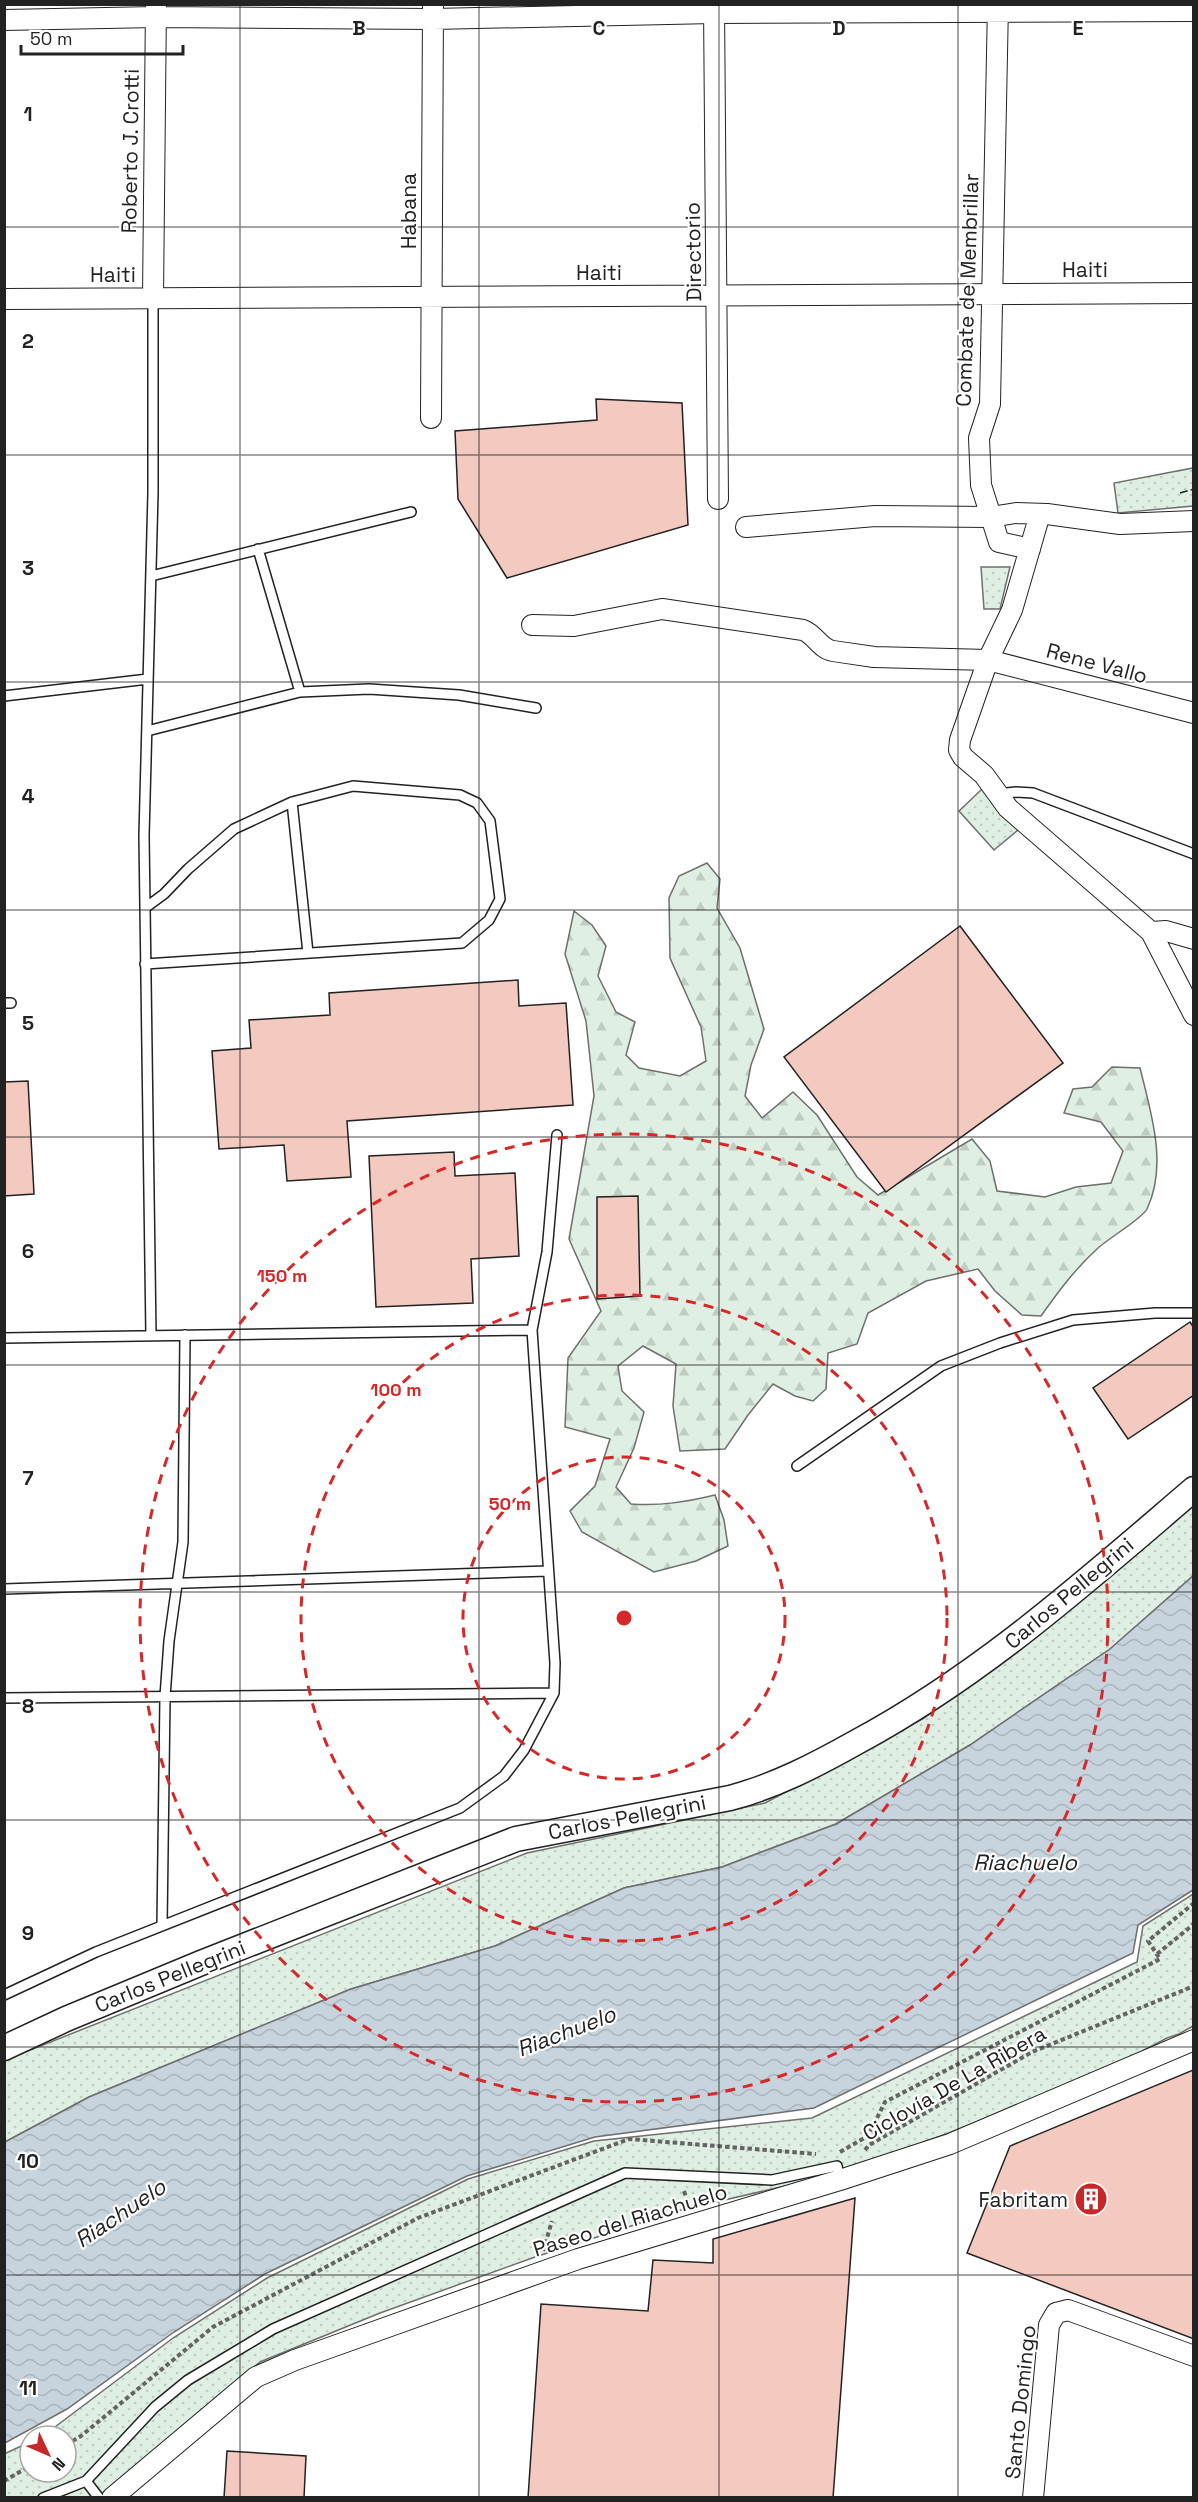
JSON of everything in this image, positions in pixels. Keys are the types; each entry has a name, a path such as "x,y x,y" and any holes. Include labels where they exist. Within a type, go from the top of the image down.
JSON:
{"street":[{"path":"4,20 156,11 433,12 997,8 1194,10"},
{"name":"Combate de Membrillar","path":"997,8 990,404 979,438 981,485 999,542 1030,549"},
{"name":"Directorio","path":"714,9 718,499"},
{"name":"Roberto J. Crotti","path":"153,298 156,11"},
{"name":"Habana","path":"431,418 433,12"},
{"name":"Haiti","path":"4,299 1194,293"},
{"path":"746,526 875,516 991,517 1016,513 1120,524 1194,521"},
{"path":"1040,514 1007,623 988,660 960,740 959,750 963,757 984,775 1008,808 1151,932 1194,1015"},
{"name":"Rene Vallo","path":"532,625 574,626 663,609 803,630 811,633 826,650 843,653 874,657 988,660 1194,713"},
{"path":"1151,932 1166,931 1194,939"},
{"name":"Carlos Pellegrini","path":"4,2048 66,2019 201,1963 516,1839 730,1798 761,1790 793,1777 884,1728 972,1672 1024,1632 1194,1489"},
{"name":"Paseo del Riachuelo","path":"112,2498 256,2377 295,2360 535,2274 950,2144 1193,2041"},
{"name":"Santo Domingo","path":"1033,2498 1049,2325 1056,2313 1068,2310 1194,2355"}],"lane":[{"path":"151,1336 144,836 151,576 153,298"},
{"path":"151,576 411,512"},
{"path":"258,549 300,692"},
{"path":"4,696 148,679"},
{"path":"147,731 300,692 369,689 436,693 536,708"},
{"path":"145,908 164,894 188,868 234,829 292,802 353,786 460,795 477,803 490,821 500,899 489,920 462,943 145,964"},
{"path":"997,794 1016,792 1033,794 1194,854"},
{"path":"292,802 308,953"},
{"path":"4,1995 96,1952 460,1808 504,1776 524,1750 554,1693 555,1664 532,1330 547,1252 557,1135"},
{"path":"797,1466 941,1366 970,1354 1073,1320 1155,1313 1194,1313"},
{"path":"4,1338 532,1330"},
{"path":"162,1926 165,1697 169,1641 183,1542 185,1335"},
{"path":"4,1589 548,1571"},
{"path":"4,1698 554,1693"},
{"path":"43,2498 86,2481 154,2408 180,2386 280,2325 625,2173 772,2180 837,2166 840,2180"},
{"path":"86,2481 99,2498"}],"path":[{"path":"1156,1954 1194,1924"},
{"name":"Ciclovía De La Ribera","path":"840,2180 869,2145 1032,2052 1194,1986"},
{"path":"678,2175 696,2224"},
{"path":"535,2274 558,2202"},
{"path":"4,2481 18,2473"}],"green space":[{"path":"1193,468 1193,506 1118,513 1114,483"},
{"path":"981,567 1010,567 1000,609 984,609"},
{"path":"982,789 1018,830 994,850 959,811"},
{"path":"707,863 720,879 717,908 740,948 764,1029 751,1065 745,1096 762,1118 793,1092 817,1115 857,1177 878,1195 972,1139 990,1161 997,1191 1045,1197 1076,1187 1111,1183 1123,1151 1101,1122 1064,1113 1073,1089 1092,1087 1112,1067 1140,1068 1156,1139 1156,1175 1153,1192 1144,1213 1089,1257 1067,1281 1041,1316 1022,1315 995,1291 978,1269 926,1281 868,1313 857,1344 828,1353 826,1389 813,1401 795,1396 773,1384 725,1449 680,1451 673,1406 676,1364 643,1346 618,1366 622,1391 644,1412 634,1448 616,1487 631,1504 673,1503 715,1495 724,1520 728,1546 696,1561 654,1572 582,1532 570,1511 595,1486 610,1439 565,1427 568,1358 601,1311 569,1239 594,1096 586,1021 565,954 574,911 592,925 606,946 598,976 616,1012 635,1022 626,1055 639,1068 680,1076 706,1061 701,1027 670,958 669,898 679,876"},
{"path":"1193,1501 1193,1576 1110,1649 970,1745 836,1824 722,1867 624,1888 495,1946 351,1989 89,2097 5,2142 5,2060 527,1853 765,1803 924,1718 1096,1588"},
{"path":"1193,1894 1193,2026 1179,2034 1112,2067 946,2134 833,2175 681,2210 535,2257 380,2313 260,2362 98,2497 5,2497 4,2454 18,2448 18,2484 78,2484 78,2424 59,2424 173,2338 267,2278 468,2179 594,2141 812,2118 1137,1962 1143,1926"}],"water":[{"name":"Riachuelo","path":"1193,1576 1193,1890 1138,1925 1133,1953 814,2108 595,2137 467,2176 265,2274 174,2332 67,2409 40,2424 18,2424 18,2436 5,2443 5,2142 89,2097 351,1989 495,1946 624,1888 722,1867 836,1824 970,1745 1110,1649"}],"building":[{"path":"596,399 682,403 688,525 507,578 458,499 455,431 597,420"},
{"path":"960,926 1063,1063 886,1192 784,1057"},
{"path":"518,980 519,1006 566,1003 573,1105 347,1121 351,1177 287,1181 284,1145 219,1149 212,1051 251,1048 249,1020 330,1015 329,993"},
{"path":"28,1081 34,1194 4,1196 4,1082"},
{"path":"454,1152 455,1176 515,1173 519,1256 471,1259 473,1303 376,1307 369,1156"},
{"path":"638,1196 640,1296 597,1299 597,1197"},
{"path":"1190,1322 1194,1328 1194,1395 1128,1439 1093,1388"},
{"name":"Fabritam","path":"1193,2070 1194,2339 967,2253 1010,2146"},
{"path":"855,2198 833,2498 528,2498 541,2304 648,2311 653,2260 713,2263 713,2239"},
{"path":"227,2451 306,2456 304,2498 224,2498"}],"fence":[{"path":"1180,493 1194,489"}],"place":[{"name":"Fabritam","path":"1091,2199"}]}
